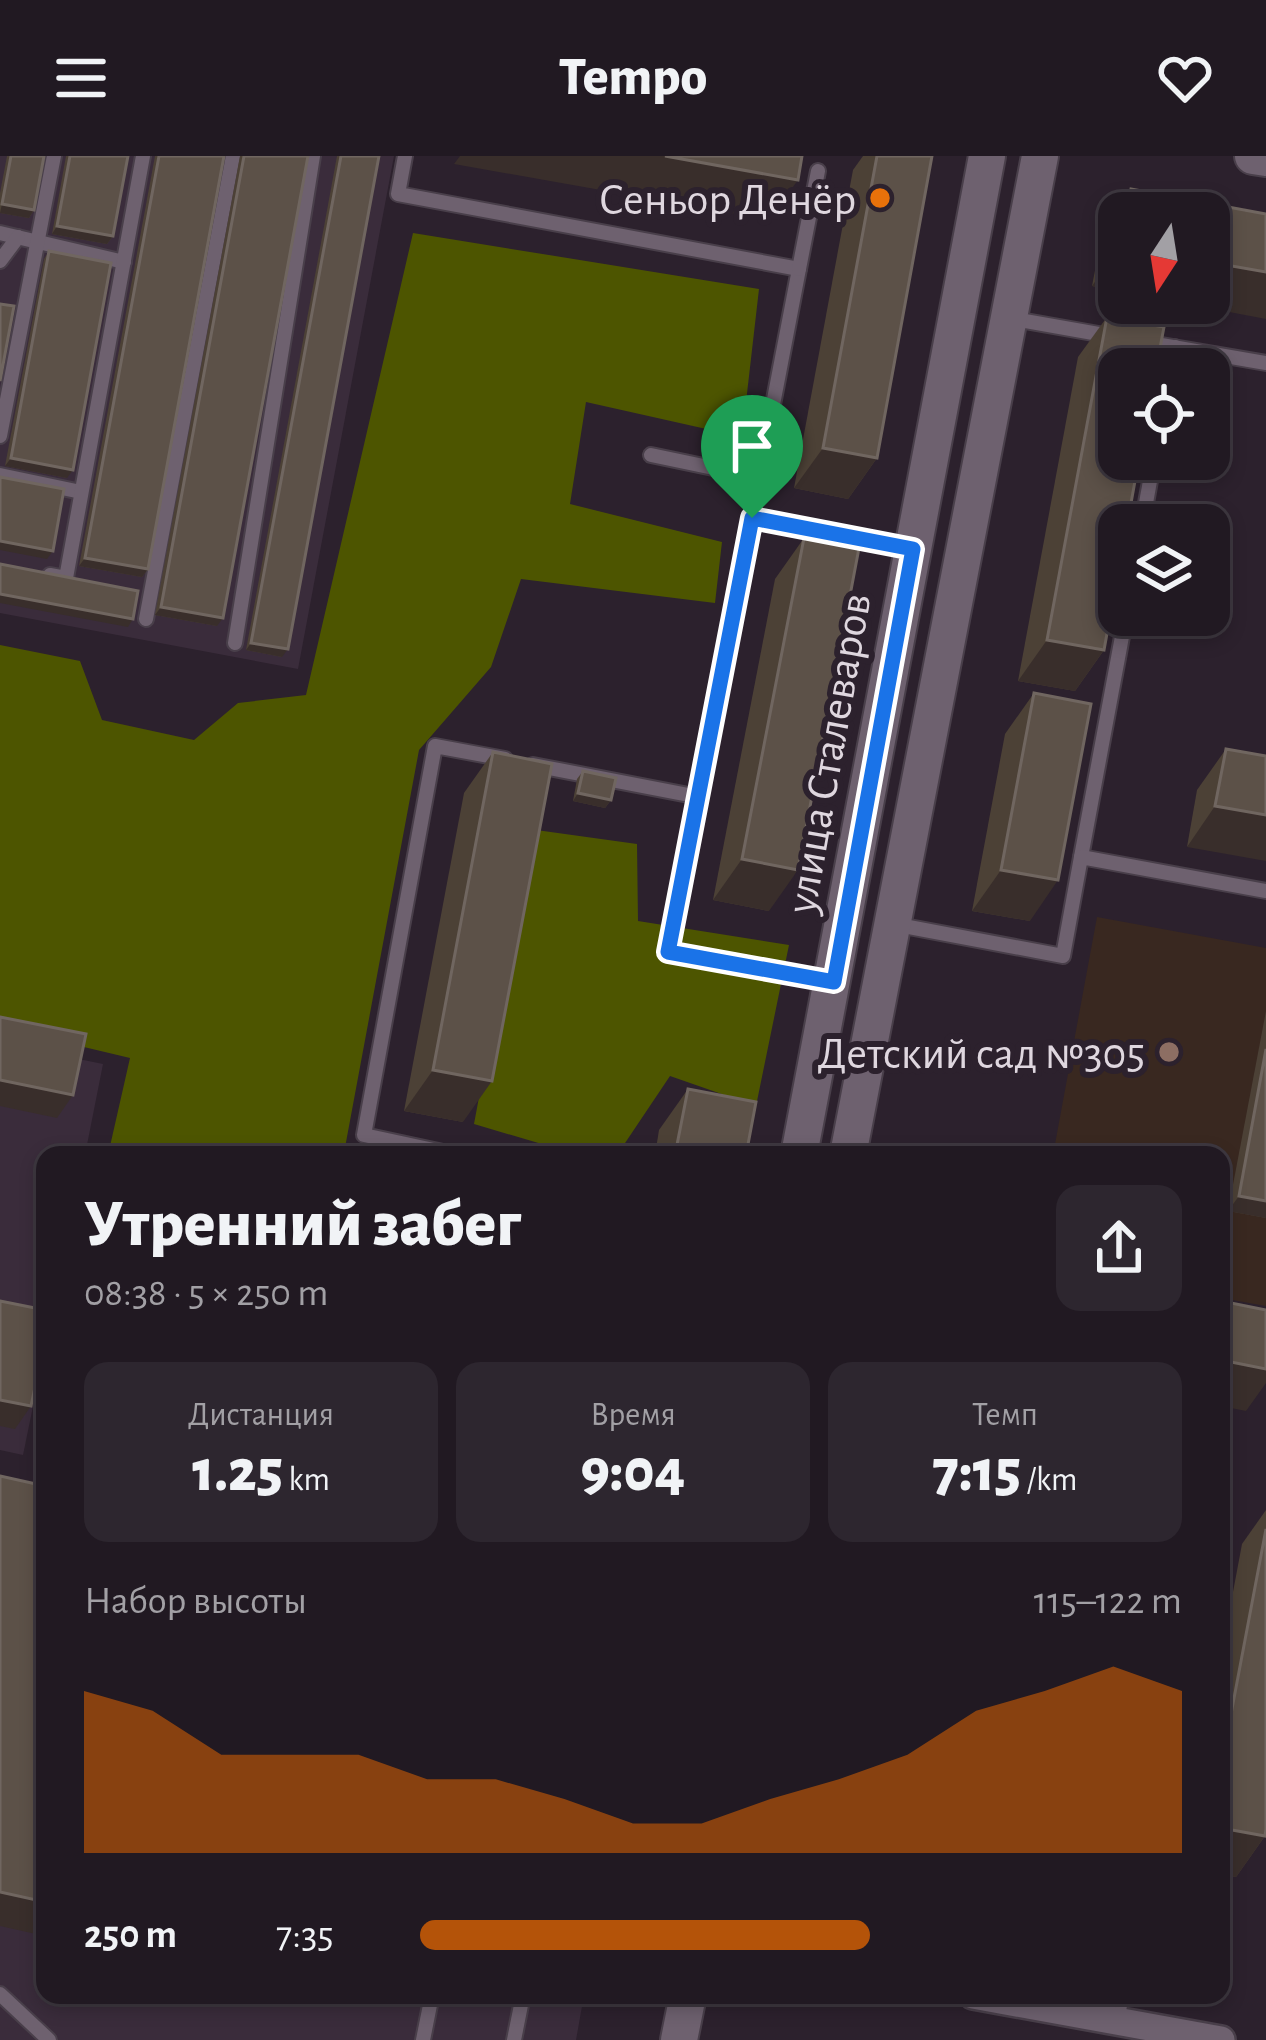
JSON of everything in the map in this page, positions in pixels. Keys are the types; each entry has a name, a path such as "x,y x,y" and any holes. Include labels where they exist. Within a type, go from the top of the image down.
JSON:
{"street":[{"name":"улица Сталеваров","path":"801,1146 987,156"},
{"name":"улица Сталеваров","path":"850,1146 1040,156"},
{"path":"1253,156 1266,158"},
{"path":"679,2040 686,2004"},
{"path":"1075,2004 1120,2008 1221,2040"}],"lane":[{"path":"0,436 53,156"},
{"path":"22,569 66,578 143,156"},
{"path":"146,620 233,156"},
{"path":"235,643 313,156"},
{"path":"405,156 398,194 800,268"},
{"path":"818,171 668,952 834,982"},
{"path":"0,232 124,262"},
{"path":"0,261 18,237"},
{"path":"1009,319 1266,363"},
{"path":"651,455 761,478"},
{"path":"0,475 81,492"},
{"path":"752,518 913,549"},
{"path":"892,924 1063,956 1122,636"},
{"path":"396,1146 364,1135 435,746 698,796"},
{"path":"1081,857 1266,891"},
{"path":"0,1994 50,2040"},
{"path":"423,2040 430,2004"},
{"path":"514,2040 521,2004"}],"shaded area":[{"path":"0,156 394,156 298,669 0,613"},
{"name":"Детский сад №305","path":"1097,917 1266,948 1266,1306 1230,1300 1230,1146 1055,1146"},
{"path":"0,1043 103,1064 87,1146 36,1146 36,1392 23,1455 0,1450"},
{"path":"0,1497 36,1504 36,2004 582,2004 576,2040 0,2040"}],"green space":[{"path":"413,233 759,289 742,437 586,402 570,504 722,542 715,603 521,579 491,667 419,750 345,1146 110,1146 130,1058 0,1027 0,645 80,661 102,720 194,740 238,703 306,695"},
{"path":"529,829 637,844 638,921 789,945 756,1106 670,1076 623,1146 549,1146 474,1124"}],"building":[{"path":"11,156 44,156 34,210 2,204"},
{"path":"70,156 128,156 113,236 57,226"},
{"path":"159,156 224,156 148,569 85,558"},
{"path":"244,156 308,156 223,618 161,607"},
{"path":"341,156 379,156 288,649 251,643"},
{"path":"665,156 802,156 798,180"},
{"path":"877,156 932,156 877,458 823,448"},
{"path":"1230,207 1266,214 1266,272 1230,266"},
{"path":"49,251 111,263 73,470 11,458"},
{"path":"0,304 14,306 0,381"},
{"path":"1106,324 1164,327 1160,348 1101,348"},
{"path":"1098,365 1098,480 1135,480 1131,504 1098,504 1098,636 1107,636 1104,650 1047,640"},
{"path":"0,477 64,489 53,551 0,541"},
{"path":"804,538 859,548 798,870 742,859"},
{"path":"0,564 138,591 133,619 0,594"},
{"path":"1034,693 1091,704 1058,880 1001,870"},
{"path":"1226,749 1266,756 1266,815 1215,806"},
{"path":"493,752 552,764 492,1081 433,1070"},
{"path":"583,771 616,778 611,800 578,793"},
{"path":"0,1017 86,1034 73,1095 0,1080"},
{"path":"1266,1049 1266,1201 1239,1196"},
{"path":"688,1089 756,1102 748,1146 677,1146"},
{"path":"0,1301 36,1308 36,1382 31,1406 0,1400"},
{"path":"1230,1303 1266,1310 1266,1369 1230,1362"},
{"path":"0,1476 36,1484 36,1900 0,1892"},
{"path":"1266,1529 1265,1836 1230,1830 1230,1719"}],"place":[{"name":"Сеньор Денёр","path":"880,198"},
{"name":"Детский сад №305","path":"1169,1052"}],"route":[{"path":"752,518 913,549 834,982 668,952 752,518"}]}
